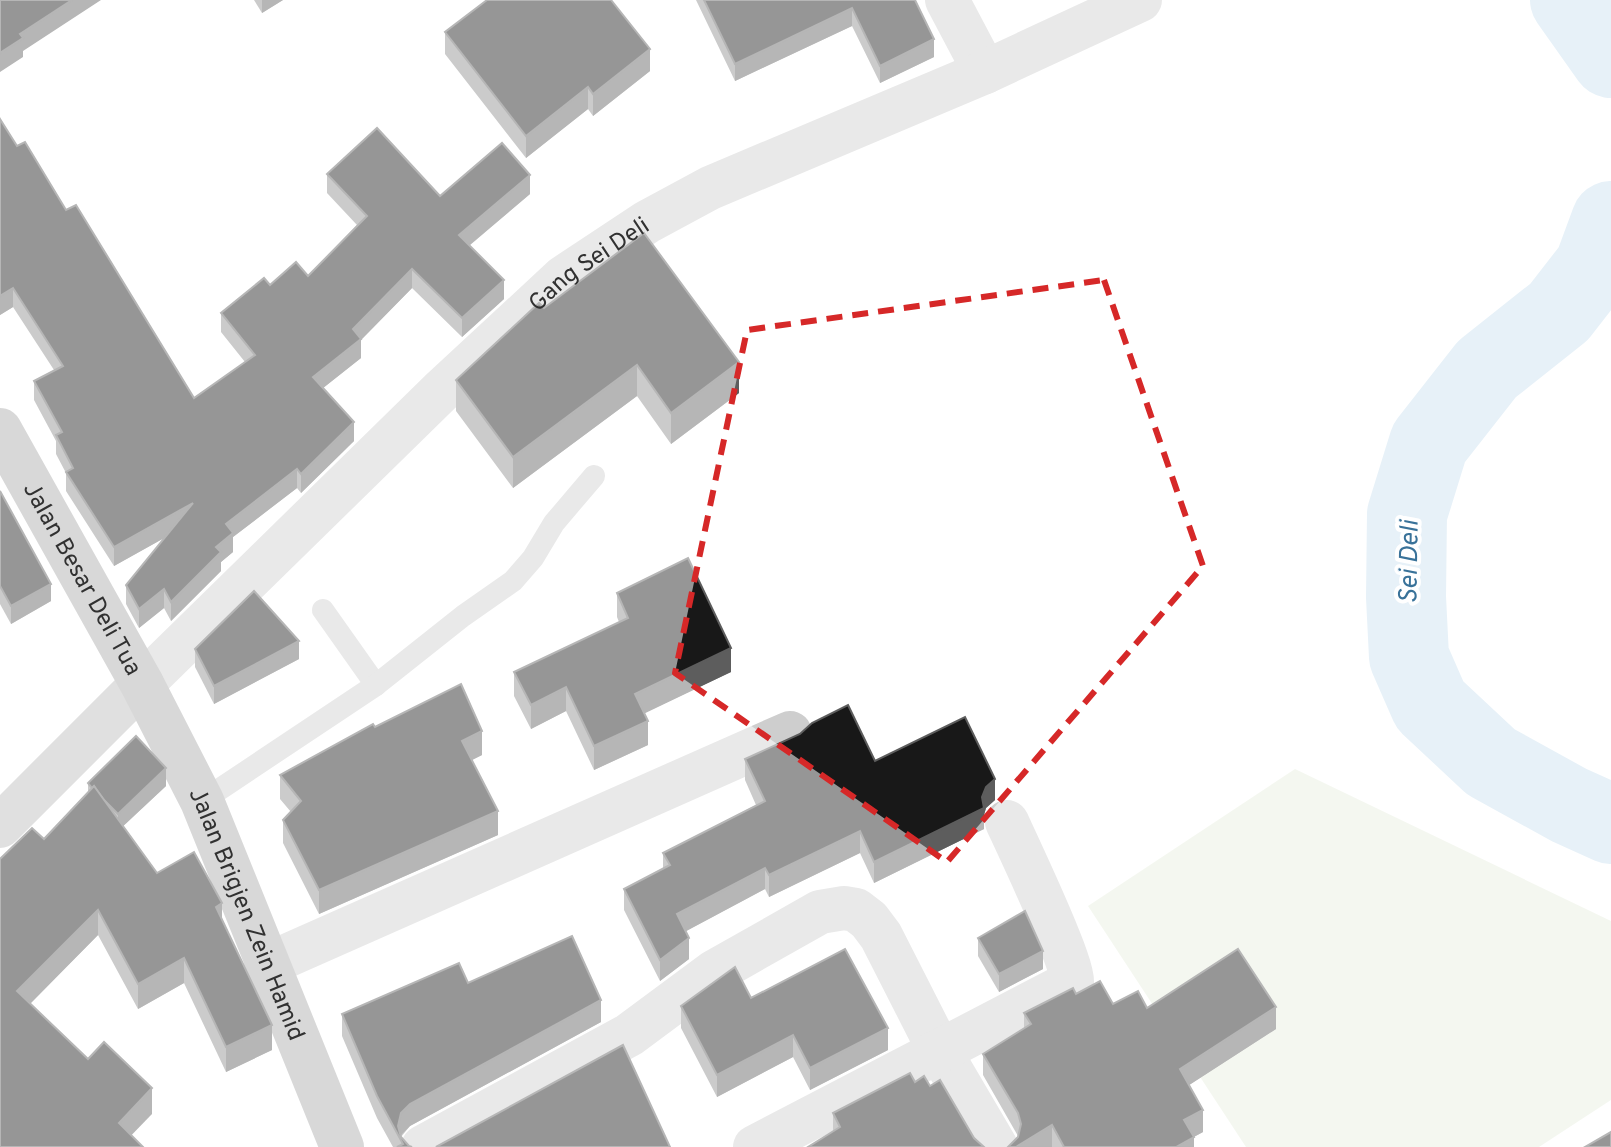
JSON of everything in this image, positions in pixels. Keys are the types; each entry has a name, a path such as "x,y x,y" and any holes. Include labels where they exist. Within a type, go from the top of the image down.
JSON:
{"main road":[{"name":"Jalan Besar Deli Tua","path":"0,430 142,684"},
{"name":"Jalan Brigjen Zein Hamid","path":"142,684 202,801 342,1147"}],"street":[{"path":"947,0 985,72"},
{"name":"Gang Sei Deli","path":"142,684 440,392 564,277 647,222 710,188 985,72 1140,0"},
{"path":"0,826 142,684"},
{"path":"266,965 790,733"},
{"path":"755,1147 1073,980 1064,950 1007,822"},
{"path":"423,1147 629,1035 714,972 820,912 834,909 856,910 875,928 939,1050 996,1147"}],"lane":[{"path":"202,801 376,685 524,572 554,523 594,476"},
{"path":"323,610 376,685"}],"highlighted area":[{"path":"1104,280 1203,566 947,862 675,673 747,330"}],"green space":[{"path":"1295,769 1611,921 1611,1100 1539,1147 1246,1147 1088,906"}],"building":[{"path":"0,0 72,0 20,34 23,38 0,53"},
{"path":"487,0 611,0 650,49 593,94 588,87 526,136 445,32"},
{"path":"704,0 915,0 934,39 880,66 852,8 735,64"},
{"path":"0,119 17,146 25,142 66,210 76,205 194,398 255,355 221,313 264,278 270,285 296,262 308,276 367,216 327,174 377,128 440,196 502,143 530,175 459,235 504,280 462,318 412,269 353,329 361,339 313,377 354,422 301,474 297,469 226,524 233,533 216,547 221,552 171,602 164,589 139,609 126,585 193,503 114,547 66,472 73,468 56,435 62,432 34,381 63,366 13,288 0,296"},
{"path":"644,233 739,362 671,413 637,365 513,457 456,380 539,303 544,308"},
{"path":"0,491 51,584 11,606 0,586"},
{"path":"688,558 731,648 635,694 648,721 594,746 566,687 531,705 514,672 628,618 617,593"},
{"path":"254,591 299,641 214,686 195,649"},
{"path":"461,684 482,731 462,741 498,811 319,890 283,820 301,801 280,775 373,724 375,727"},
{"path":"848,705 875,761 965,717 995,779 986,787 982,797 984,808 874,862 860,831 769,875 765,868 677,914 689,938 660,960 624,889 670,865 663,853 765,801 745,759 800,734 812,723"},
{"path":"136,736 166,768 118,814 88,783"},
{"path":"94,786 157,873 194,852 222,903 216,907 272,1025 226,1047 184,958 138,984 98,910 17,991 88,1059 104,1042 152,1088 119,1123 143,1147 0,1147 0,859 32,828 44,839"},
{"path":"1025,911 1043,951 999,974 978,938"},
{"path":"572,936 601,1000 410,1104 401,1113 398,1126 401,1137 412,1147 397,1147 403,1144 377,1096 342,1014 459,963 468,983"},
{"path":"845,949 888,1028 810,1068 793,1035 717,1075 681,1006 735,967 751,998"},
{"path":"1238,949 1276,1007 1180,1069 1203,1110 1184,1120 1194,1137 1176,1147 1064,1147 1052,1125 1016,1147 1008,1147 1018,1137 1021,1124 1018,1113 983,1054 1031,1024 1024,1013 1073,988 1076,994 1100,981 1113,1004 1138,991 1147,1008"},
{"path":"623,1045 670,1147 436,1147"},
{"path":"910,1073 915,1082 924,1076 930,1086 940,1080 974,1138 984,1147 808,1147 840,1127 833,1113"},
{"path":"1611,1132 1611,1147 1585,1147"}],"waterway":[{"name":"Sei Deli","path":"1570,0 1611,58"},
{"name":"Sei Deli","path":"1611,221 1594,267 1559,312 1487,369 1429,443 1407,514 1406,597 1409,657 1430,705 1491,762 1611,824"}]}
